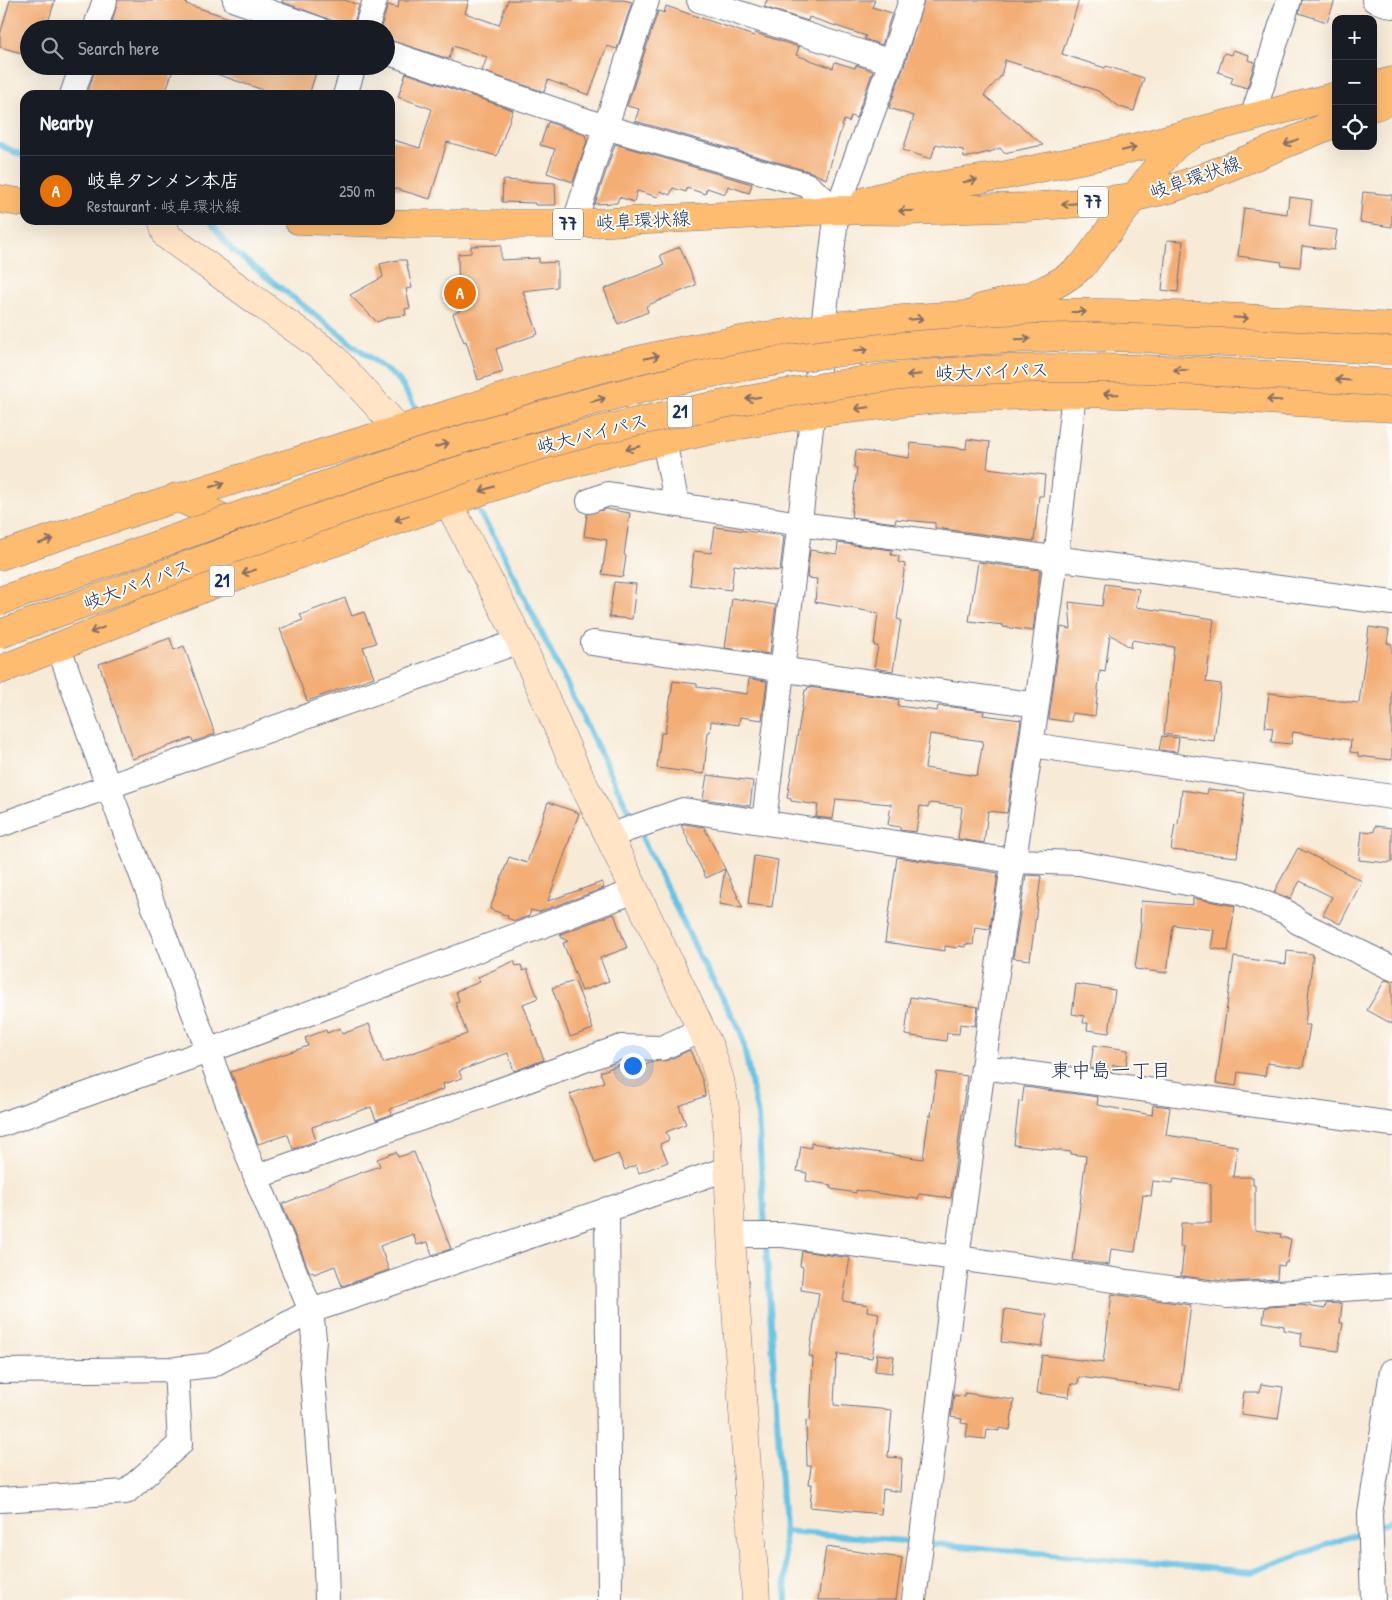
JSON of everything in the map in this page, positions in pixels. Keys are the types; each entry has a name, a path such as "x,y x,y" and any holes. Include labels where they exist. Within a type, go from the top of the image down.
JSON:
{"main road":[{"name":"岐阜環状線","path":"837,210 879,197 1006,175 1109,154 1332,97"},
{"name":"岐阜環状線","path":"395,223 574,224 837,210 906,211 1028,208 1135,197 1170,189 1202,178 1332,125"},
{"path":"943,316 1028,297 1052,288 1066,280 1083,265 1167,154 1177,144 1207,129"},
{"path":"0,199 20,202"},
{"path":"1,555 176,497 399,430 503,396 610,366 718,343 824,327 943,316 1080,312 1392,327"},
{"name":"岐大バイパス","path":"0,601 217,522 497,428 630,392 733,369 823,354 925,344 1071,337 1215,341 1392,351"},
{"name":"岐大バイパス","path":"0,634 228,550 510,454 632,421 746,400 910,375 1077,368 1255,373 1392,383"},
{"name":"21","path":"0,670 58,645 214,584 448,502 526,476 664,440 717,429 812,413 947,398 1074,394 1218,397 1392,408"},
{"path":"176,497 237,524 423,465 671,404 717,429"},
{"name":"21","path":"0,588 217,522"},
{"name":"21","path":"0,639 63,612"}],"street":[{"path":"98,20 104,0"},
{"path":"235,0 293,20"},
{"path":"369,20 375,0"},
{"path":"574,224 647,0"},
{"path":"699,0 891,62"},
{"path":"764,822 837,210 891,62 911,0"},
{"path":"1252,118 1288,0"},
{"path":"1374,0 1392,6"},
{"path":"395,55 605,127 807,185 837,210"},
{"path":"74,90 79,75"},
{"path":"347,90 351,75"},
{"path":"164,225 167,236 330,354 399,430 448,502 520,641 576,769 616,834 635,891 710,1048 720,1080 726,1114 728,1168 741,1236 756,1600"},
{"path":"914,1600 983,1067 1037,704 1056,559 1074,394"},
{"path":"664,440 677,505"},
{"path":"589,501 608,494 800,524 1392,603"},
{"path":"0,825 520,641"},
{"path":"593,643 1037,704"},
{"path":"58,645 108,786 256,1177 311,1311 314,1339 312,1367 325,1536 326,1600"},
{"path":"1030,745 1392,797"},
{"path":"616,834 683,810 1013,861 1079,864 1241,893 1288,913 1298,922 1392,968"},
{"path":"0,1125 208,1050 635,891"},
{"path":"256,1177 622,1047 662,1048 701,1030"},
{"path":"983,1067 1392,1124"},
{"path":"0,1371 176,1369 212,1365 311,1311 728,1168"},
{"path":"607,1210 610,1600"},
{"path":"741,1236 780,1236 957,1258 1227,1296 1392,1286"},
{"path":"0,1500 126,1492 180,1444 176,1369"},
{"path":"1374,1600 1370,1514 1392,1371"}],"building":[{"path":"10,0 55,0 49,20 20,20 20,53 0,47 0,35"},
{"path":"118,0 187,0 186,4 236,20 112,20"},
{"path":"282,0 344,0 359,5 355,20 331,20 282,2"},
{"path":"399,0 469,0 465,13 499,25 508,0 624,0 632,2 617,49 607,46 589,95 548,80 544,92 482,71 487,57 453,46 449,59 395,42 395,20 383,20 388,5 398,8"},
{"path":"767,0 875,0 872,7 892,13 882,45 864,39 866,36 809,17 808,21 764,7"},
{"path":"924,0 1079,0 1062,54 1144,78 1134,111 1120,107 1098,91 1005,60 1001,76 984,95 1043,145 1004,153 1000,148 964,158 963,150 936,144 931,159 903,150 914,116 889,108"},
{"path":"1302,0 1335,0 1327,22 1299,13"},
{"path":"666,6 754,36 755,33 799,47 796,55 833,68 835,62 855,68 856,65 873,71 856,118 851,116 849,122 844,120 826,179 811,172 635,121 639,109 627,106 658,11 664,13"},
{"path":"1233,50 1249,55 1248,60 1255,62 1247,88 1231,83 1233,77 1218,72 1224,53 1232,55"},
{"path":"406,73 513,110 497,156 447,142 430,199 395,188 395,140 420,148 432,109 398,97"},
{"path":"93,75 171,75 167,90 89,90"},
{"path":"219,75 315,75 311,90 263,90"},
{"path":"548,122 585,135 587,141 573,182 547,173 555,149 540,145"},
{"path":"615,144 752,184 749,193 728,186 725,194 707,188 705,194 687,188 686,192 673,188 670,195 660,191 658,197 637,191 634,202 619,197 617,203 595,204"},
{"path":"503,180 555,183 556,205 502,202"},
{"path":"1363,192 1392,195 1392,227 1360,222"},
{"path":"1289,197 1312,200 1309,226 1337,230 1334,250 1302,246 1300,267 1281,265 1282,262 1238,256 1244,208 1287,214"},
{"path":"1167,240 1183,241 1178,292 1162,290"},
{"path":"501,245 501,260 539,258 539,263 557,262 557,287 523,291 538,334 496,349 503,372 478,380 466,341 464,342 453,314 459,311 458,254 471,253 471,246"},
{"path":"680,247 696,285 646,306 648,312 618,324 604,289 664,265 660,255"},
{"path":"406,260 412,288 406,289 410,308 405,309 406,315 390,317 377,322 350,295 383,277 380,264"},
{"path":"967,439 990,442 987,468 1045,475 1043,496 1039,496 1034,541 935,528 935,523 896,519 895,523 851,517 857,468 854,467 856,450 909,458 911,443 966,449"},
{"path":"606,509 630,513 623,577 602,574 607,540 584,536 587,514"},
{"path":"715,527 784,536 780,571 734,565 731,590 690,585 694,551 711,553"},
{"path":"838,543 892,550 891,555 899,556 898,562 905,564 897,619 901,620 893,671 874,668 878,646 874,646 878,613 815,602 817,579 807,578 810,550 837,554"},
{"path":"978,562 1040,570 1033,631 969,621"},
{"path":"614,582 636,584 632,619 609,617"},
{"path":"1105,584 1139,589 1136,607 1214,619 1206,682 1221,684 1214,741 1164,734 1174,647 1132,640 1131,648 1110,634 1105,672 1100,671 1095,716 1072,713 1071,722 1049,719 1061,627 1071,629 1069,602 1102,606"},
{"path":"345,598 352,616 364,612 376,643 363,647 374,677 307,701 280,629 303,620 300,615"},
{"path":"732,598 776,605 770,654 725,648"},
{"path":"1369,627 1389,630 1387,643 1392,644 1392,760 1358,756 1358,753 1350,752 1351,740 1293,732 1291,744 1271,742 1273,728 1265,727 1269,693 1359,703"},
{"path":"170,638 174,650 184,646 215,734 193,742 192,738 132,759 99,664"},
{"path":"749,679 767,681 762,720 740,717 739,725 711,721 710,732 708,732 704,774 657,768 661,733 665,733 673,681 697,684 697,687 747,694"},
{"path":"808,687 889,698 899,700 898,706 937,711 938,706 984,711 983,715 1021,720 1007,813 988,811 984,843 958,839 962,807 930,803 928,807 920,806 916,832 900,830 900,827 888,825 891,804 836,799 833,819 816,817 818,805 791,801 791,799 787,798 805,690","holes":["930,734 983,741 977,776 925,768"]},
{"path":"1162,736 1179,738 1177,752 1159,750"},
{"path":"707,775 753,781 750,806 703,799"},
{"path":"1208,789 1245,793 1237,857 1171,850 1175,824 1178,825 1182,790 1207,794"},
{"path":"548,802 579,813 548,901 602,882 604,888 539,912 531,910 529,916 515,921 490,909 509,857 527,863"},
{"path":"681,825 704,827 725,869 706,878"},
{"path":"1375,826 1392,828 1392,862 1359,860 1362,831 1374,832"},
{"path":"1298,848 1362,881 1340,924 1323,915 1332,897 1300,881 1290,899 1274,892"},
{"path":"754,856 778,860 772,907 748,904"},
{"path":"897,857 998,873 990,929 975,927 973,945 965,944 965,947 958,946 957,948 945,946 945,951 885,942"},
{"path":"725,869 743,908 719,904"},
{"path":"1026,875 1041,876 1030,960 1013,958"},
{"path":"1193,898 1235,906 1228,951 1211,948 1214,930 1173,925 1167,973 1135,969 1141,923 1141,901 1193,905"},
{"path":"614,914 627,948 600,958 609,981 582,991 563,943 568,941 562,938 560,934"},
{"path":"1287,951 1313,954 1305,1025 1310,1025 1303,1068 1267,1063 1265,1076 1238,1072 1236,1086 1216,1083 1234,957 1286,964"},
{"path":"514,961 516,966 521,965 523,971 527,969 538,998 523,1004 544,1060 514,1071 508,1053 459,1071 462,1078 443,1084 444,1089 390,1109 392,1114 376,1120 371,1107 312,1127 316,1141 293,1149 288,1135 258,1144 231,1072 308,1046 305,1038 326,1030 327,1033 340,1028 342,1034 369,1024 383,1063 467,1034 455,1002 459,1001 456,991 480,982 478,977"},
{"path":"1385,980 1392,982 1392,1024 1367,1010"},
{"path":"575,981 593,1029 570,1037 552,988"},
{"path":"1076,984 1115,990 1109,1033 1087,1030 1088,1023 1083,1023 1084,1016 1072,1014"},
{"path":"910,997 978,1007 975,1026 960,1024 959,1034 947,1033 946,1041 905,1035"},
{"path":"1094,1045 1128,1050 1126,1067 1113,1065 1112,1071 1090,1068"},
{"path":"690,1050 703,1082 705,1096 679,1106 686,1124 666,1132 669,1140 660,1144 668,1162 639,1173 636,1165 625,1170 618,1154 595,1163 570,1094 604,1082 600,1072 627,1062 630,1070 653,1062 668,1060"},
{"path":"937,1072 967,1076 951,1198 919,1194 918,1199 856,1190 856,1193 831,1189 831,1185 806,1181 807,1173 797,1171 801,1146 811,1148 811,1143 923,1159"},
{"path":"1024,1087 1098,1097 1097,1105 1152,1115 1153,1105 1170,1107 1166,1135 1237,1146 1233,1177 1253,1177 1253,1185 1255,1185 1255,1230 1281,1234 1280,1237 1291,1239 1287,1263 1284,1266 1278,1265 1277,1279 1232,1282 1181,1276 1184,1247 1180,1247 1181,1223 1211,1223 1211,1184 1174,1179 1173,1183 1153,1181 1151,1196 1143,1195 1135,1252 1111,1249 1109,1265 1073,1260 1086,1156 1071,1154 1071,1152 1014,1145 1019,1101 1022,1102"},
{"path":"396,1152 398,1157 414,1152 451,1249 432,1255 428,1242 417,1245 413,1234 380,1246 389,1270 342,1286 335,1266 314,1274 313,1272 310,1273 282,1204 321,1187 380,1166 377,1159"},
{"path":"802,1251 850,1258 843,1301 868,1305 867,1311 879,1313 872,1358 838,1354 834,1405 892,1410 888,1457 902,1458 900,1492 883,1489 881,1514 810,1507 812,1484 809,1484 811,1466 807,1466 806,1420 810,1421 813,1357 809,1356 819,1293 801,1290 803,1267 800,1266"},
{"path":"1112,1294 1191,1305 1180,1390 1079,1377 1078,1384 1071,1384 1069,1397 1037,1393 1042,1355 1103,1363"},
{"path":"1326,1304 1342,1304 1340,1323 1343,1323 1338,1351 1300,1346 1302,1333 1284,1330 1284,1326 1263,1322 1265,1307 1301,1305 1325,1309"},
{"path":"1005,1309 1047,1315 1042,1347 1001,1342"},
{"path":"877,1354 894,1356 892,1373 875,1371"},
{"path":"1261,1384 1283,1387 1278,1419 1241,1414 1244,1392 1260,1392"},
{"path":"965,1393 1014,1400 1010,1430 999,1428 999,1431 987,1429 986,1439 966,1437 968,1424 961,1423 962,1419 951,1417 954,1395 965,1397"},
{"path":"826,1547 902,1558 896,1600 818,1600"}],"waterway":[{"path":"0,145 20,155"},
{"path":"213,225 232,250 399,380 420,415"},
{"path":"472,501 497,541 634,822"},
{"path":"639,831 702,961 741,1032 758,1116 784,1531 786,1600"},
{"path":"1374,1528 1392,1521"},
{"path":"784,1531 916,1542"},
{"path":"926,1543 1251,1572 1365,1531"}],"place":[{"name":"岐阜タンメン本店","path":"460,293"}],"district":[{"name":"東中島一丁目","path":"1111,1070"}]}
